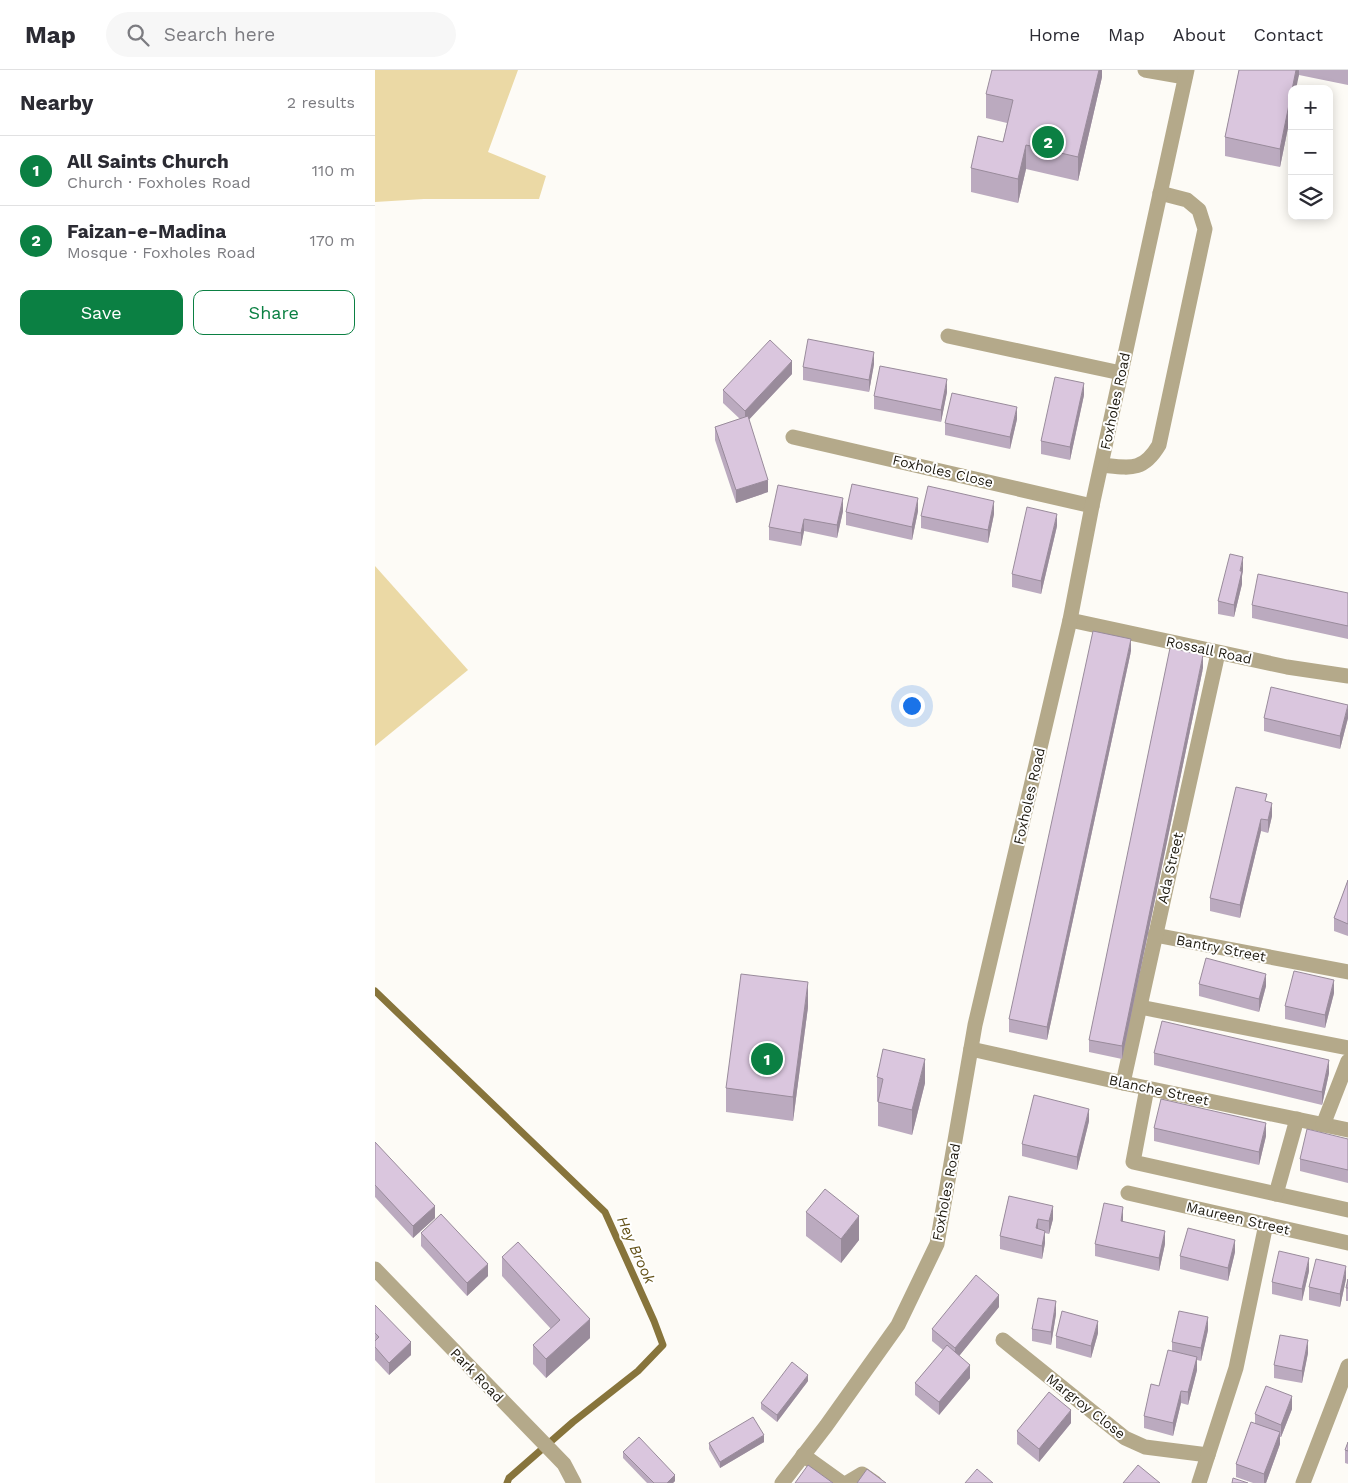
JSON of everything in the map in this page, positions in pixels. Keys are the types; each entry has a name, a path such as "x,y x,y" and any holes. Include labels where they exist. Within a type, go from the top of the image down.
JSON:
{"street":[{"path":"1145,70 1186,73"},
{"name":"Foxholes Road","path":"782,1483 898,1325 937,1244 971,1049 1070,620 1092,506 1186,73"},
{"path":"1102,465 1132,468 1152,458 1159,445 1205,230 1199,210 1187,200 1159,193"},
{"path":"948,336 1121,373"},
{"name":"Foxholes Close","path":"793,437 1092,506"},
{"name":"Rossall Road","path":"1070,620 1287,667 1348,676"},
{"name":"Ada Street","path":"1123,1083 1218,653"},
{"name":"Bantry Street","path":"1155,935 1348,972"},
{"path":"1139,1007 1348,1048"},
{"name":"Blanche Street","path":"971,1049 1348,1130"},
{"path":"1323,1124 1348,1061"},
{"path":"1147,1088 1133,1162 1348,1210"},
{"path":"1276,1194 1297,1119"},
{"name":"Maureen Street","path":"1128,1193 1348,1243"},
{"path":"1199,1483 1236,1368 1266,1224"},
{"name":"Park Road","path":"377,1275 563,1464 574,1483"},
{"name":"Margroy Close","path":"1003,1340 1125,1438 1145,1447 1208,1455"},
{"path":"1303,1483 1348,1366"},
{"path":"803,1455 842,1483"},
{"path":"847,1483 862,1474 875,1483"}],"shaded area":[{"path":"375,70 518,70 488,152 546,176 539,199 424,199 375,202"},
{"path":"375,566 468,670 375,746"}],"building":[{"path":"992,70 1099,70 1078,157 1026,145 1018,179 971,168 978,136 1003,142 1013,100 986,94"},
{"path":"1239,70 1296,70 1293,85 1288,85 1288,110 1280,149 1225,137"},
{"path":"808,339 874,352 869,380 803,367"},
{"path":"770,340 792,361 745,411 723,390"},
{"path":"880,366 947,379 941,410 874,396"},
{"path":"1055,377 1084,383 1070,447 1041,441"},
{"path":"952,393 1017,407 1010,437 945,423"},
{"path":"748,416 768,480 736,490 715,427"},
{"path":"852,484 918,498 912,527 846,512"},
{"path":"778,485 843,498 837,525 804,519 801,533 769,527"},
{"path":"928,486 994,501 988,530 921,516"},
{"path":"1027,507 1057,514 1041,581 1012,574"},
{"path":"1230,554 1243,557 1240,571 1242,571 1234,605 1218,601"},
{"path":"1258,574 1348,593 1348,626 1252,605"},
{"path":"1093,631 1131,639 1047,1027 1009,1019"},
{"path":"1170,648 1203,655 1122,1046 1089,1040"},
{"path":"1271,687 1348,705 1340,736 1264,718"},
{"path":"1236,787 1267,794 1265,801 1272,803 1268,820 1261,819 1240,905 1210,898"},
{"path":"1348,880 1348,924 1334,918"},
{"path":"1206,958 1266,974 1259,999 1199,984"},
{"path":"1294,971 1334,980 1325,1015 1285,1006"},
{"path":"741,974 808,982 793,1097 726,1088"},
{"path":"1162,1021 1329,1060 1322,1092 1154,1053"},
{"path":"883,1049 925,1059 912,1110 878,1102 883,1079 877,1077"},
{"path":"1034,1095 1089,1109 1077,1157 1022,1144"},
{"path":"1161,1099 1266,1123 1259,1152 1154,1128"},
{"path":"1307,1129 1348,1139 1348,1170 1300,1159"},
{"path":"375,1142 435,1206 413,1226 375,1185"},
{"path":"825,1189 859,1216 841,1239 806,1212"},
{"path":"1009,1196 1053,1206 1049,1221 1038,1219 1036,1228 1045,1231 1042,1246 1000,1236"},
{"path":"1104,1203 1123,1207 1121,1221 1165,1231 1159,1258 1095,1244"},
{"path":"441,1214 488,1264 467,1283 421,1233"},
{"path":"1188,1228 1235,1240 1228,1268 1180,1256"},
{"path":"518,1242 590,1319 546,1359 533,1345 560,1320 502,1257"},
{"path":"1279,1251 1309,1258 1302,1289 1272,1282"},
{"path":"1316,1259 1346,1266 1340,1294 1309,1287"},
{"path":"976,1275 999,1295 955,1348 932,1329"},
{"path":"1038,1298 1056,1301 1051,1332 1032,1329"},
{"path":"375,1305 411,1342 389,1363 375,1347 375,1341 379,1337 375,1333"},
{"path":"1062,1311 1098,1321 1091,1346 1056,1336"},
{"path":"1179,1311 1208,1317 1201,1348 1172,1342"},
{"path":"1280,1335 1308,1340 1302,1371 1274,1365"},
{"path":"947,1345 970,1365 939,1402 915,1383"},
{"path":"1168,1350 1197,1357 1188,1392 1181,1391 1173,1423 1144,1416 1151,1384 1159,1386"},
{"path":"792,1362 808,1375 777,1415 761,1403"},
{"path":"1266,1386 1292,1396 1281,1425 1255,1414"},
{"path":"1049,1392 1071,1410 1039,1449 1017,1431"},
{"path":"753,1417 764,1435 720,1462 709,1443"},
{"path":"1251,1422 1280,1432 1264,1474 1236,1464"},
{"path":"639,1437 675,1475 667,1483 654,1483 623,1452"},
{"path":"808,1465 833,1483 795,1483"},
{"path":"1138,1465 1160,1483 1123,1483"},
{"path":"867,1469 886,1483 857,1483"},
{"path":"977,1469 993,1483 965,1483"},
{"path":"1233,1478 1248,1483 1232,1483"}],"waterway":[{"name":"Hey Brook","path":"375,991 605,1212 663,1345 638,1371 573,1422 509,1478 507,1483"}],"place":[{"name":"Faizan-e-Madina","path":"1048,142"},
{"name":"All Saints Church","path":"767,1059"}]}
